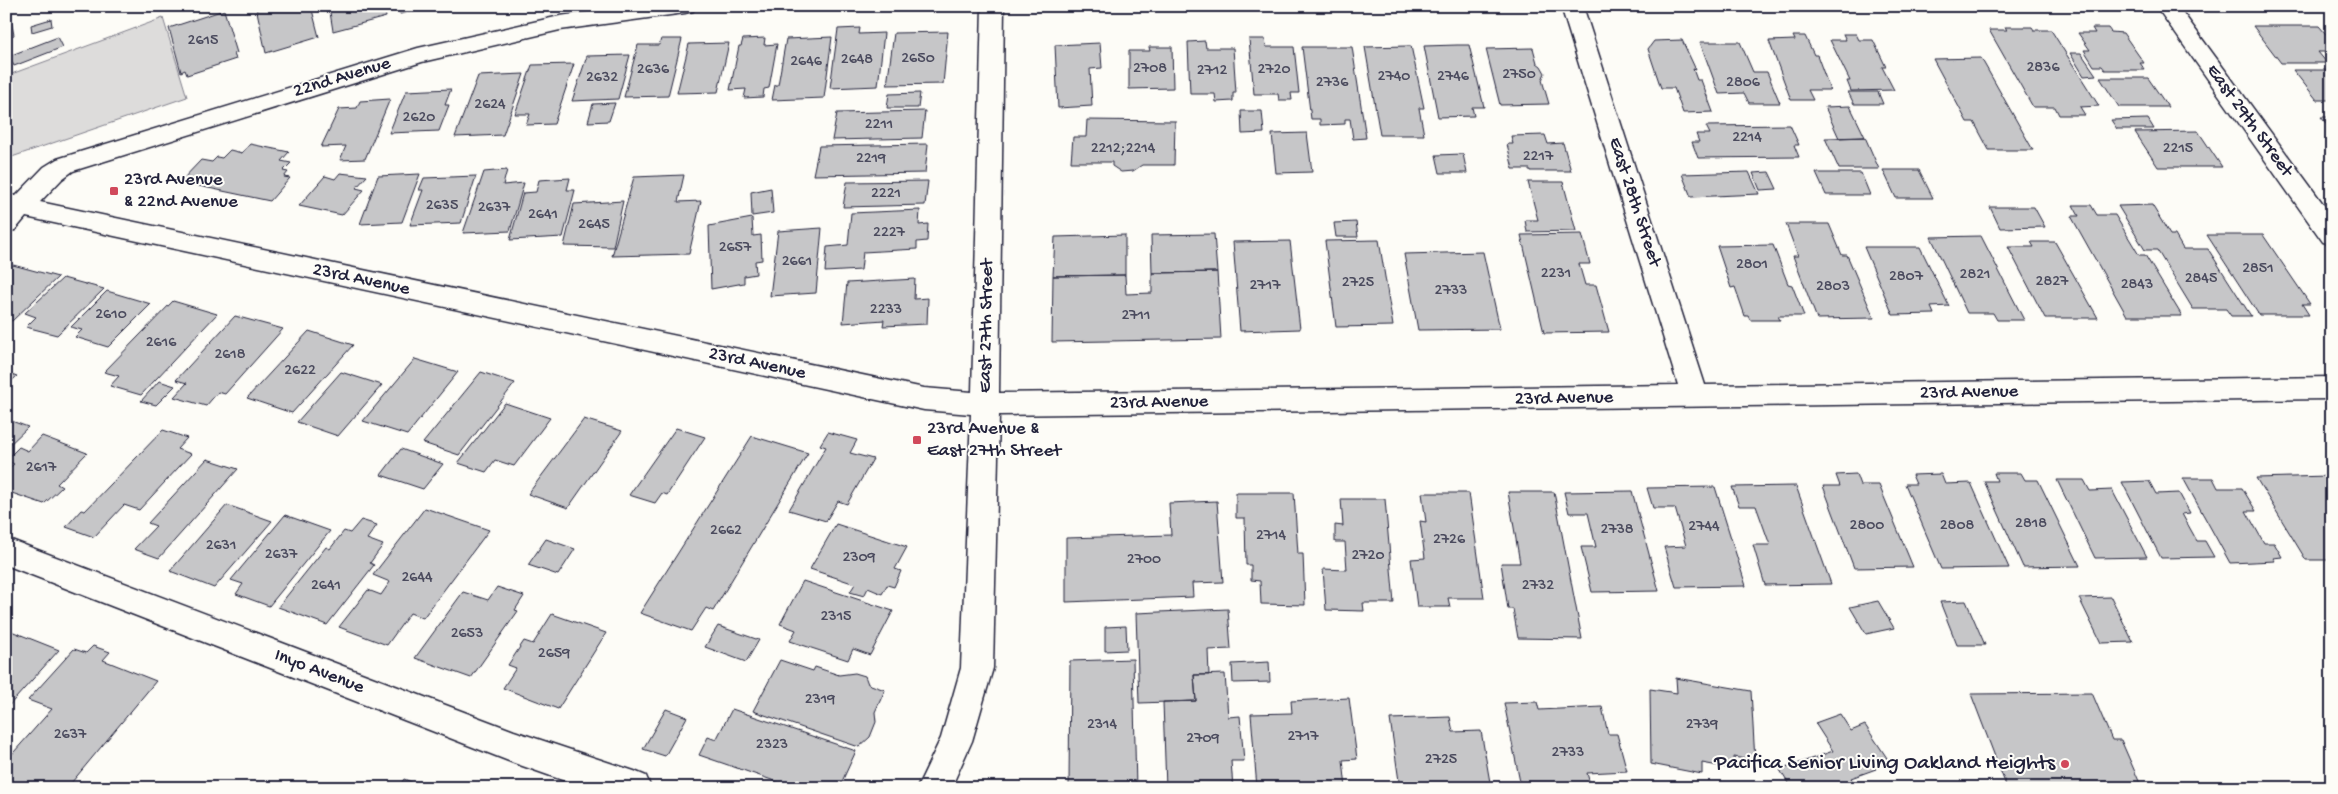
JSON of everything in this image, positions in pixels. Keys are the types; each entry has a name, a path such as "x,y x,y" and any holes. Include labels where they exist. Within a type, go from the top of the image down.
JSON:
{"street":[{"name":"22nd Avenue","path":"11,211 53,173 65,165 262,102 418,55 532,29 560,23 685,6"},
{"name":"East 27th Street","path":"934,788 956,741 976,668 986,404 993,6"},
{"name":"East 28th Street","path":"1572,6 1695,397"},
{"name":"East 29th Street","path":"2167,6 2332,235"},
{"name":"23rd Avenue","path":"11,211 924,399 986,404 2332,388"},
{"name":"Inyo Avenue","path":"6,551 514,747 634,788"}],"shaded area":[{"path":"163,18 187,97 6,159 6,76"}],"building":[{"path":"311,6 319,37 266,53 256,7"},
{"path":"329,6 384,6 386,17 333,31"},
{"path":"399,6 437,6 400,14"},
{"path":"224,10 237,53 234,54 236,59 187,75 185,70 181,72 169,28"},
{"path":"9,11 14,35 6,37 6,12"},
{"path":"51,19 52,26 32,32 31,25"},
{"path":"2253,26 2319,26 2332,41 2332,52 2318,52 2327,63 2281,63"},
{"path":"2005,27 2032,27 2034,30 2051,30 2099,106 2080,107 2085,115 2059,115 2055,107 2033,107 1989,30 2007,30"},
{"path":"860,28 859,34 884,33 878,86 830,88 838,29"},
{"path":"2092,28 2108,28 2111,32 2123,33 2144,63 2140,63 2145,70 2105,70 2102,66 2094,66 2084,50 2090,50 2078,33 2095,33"},
{"path":"948,32 943,84 887,85 894,33"},
{"path":"1843,34 1856,34 1859,40 1873,40 1886,67 1882,67 1894,90 1851,91 1847,81 1850,81 1830,40 1846,40"},
{"path":"1793,36 1805,36 1814,55 1817,55 1830,90 1808,90 1813,100 1791,100 1769,41 1795,40"},
{"path":"58,37 63,47 14,66 9,56"},
{"path":"832,37 824,98 772,100 775,85 778,85 786,39"},
{"path":"765,38 764,45 777,44 769,88 764,89 763,97 744,98 746,89 730,90 739,46 741,46 743,39"},
{"path":"661,39 682,39 668,96 624,97 638,45 659,45"},
{"path":"1249,39 1265,39 1266,47 1294,47 1299,93 1291,93 1292,100 1279,100 1278,94 1254,94"},
{"path":"1682,40 1696,70 1693,69 1697,80 1701,80 1713,112 1683,113 1674,88 1661,88 1648,49 1654,41"},
{"path":"1205,41 1206,48 1233,48 1236,93 1233,93 1233,101 1216,102 1215,94 1190,94 1188,42"},
{"path":"1700,42 1740,42 1753,72 1767,72 1780,103 1749,103 1744,93 1719,94"},
{"path":"729,43 718,92 677,93 689,44"},
{"path":"1100,43 1102,68 1090,69 1092,106 1058,108 1055,45"},
{"path":"1469,45 1484,107 1472,107 1474,116 1438,117 1424,46"},
{"path":"1411,46 1424,108 1419,108 1424,135 1380,135 1365,47"},
{"path":"1149,47 1172,47 1173,88 1129,89 1129,51 1150,51"},
{"path":"1302,47 1352,47 1366,138 1353,139 1350,119 1345,119 1345,124 1320,125 1320,119 1311,119"},
{"path":"1533,48 1537,63 1545,73 1542,80 1549,104 1500,105 1486,49"},
{"path":"2070,53 2081,53 2096,75 2084,76"},
{"path":"630,55 618,99 572,101 587,56"},
{"path":"1981,58 2033,150 1989,150 1974,122 1967,122 1933,59"},
{"path":"574,64 554,124 526,125 530,114 515,114 532,65"},
{"path":"2293,70 2332,70 2332,100 2317,100"},
{"path":"524,74 503,135 455,137 478,76"},
{"path":"2100,78 2148,78 2168,107 2119,107"},
{"path":"451,89 445,105 449,105 439,131 389,133 406,91"},
{"path":"1848,92 1878,92 1883,104 1854,104"},
{"path":"920,93 918,108 887,108 889,94"},
{"path":"390,99 365,159 340,160 346,146 321,147 339,109 357,108 360,101"},
{"path":"615,103 609,121 588,122 593,104"},
{"path":"1850,106 1865,137 1839,138 1825,107"},
{"path":"925,111 922,138 832,140 837,113"},
{"path":"1241,111 1262,111 1264,133 1242,134"},
{"path":"2321,117 2332,117 2332,131"},
{"path":"2148,119 2154,129 2117,129 2111,120"},
{"path":"1087,120 1175,121 1174,165 1142,165 1133,171 1121,172 1112,166 1112,162 1071,162 1073,137 1086,137"},
{"path":"1790,125 1799,145 1794,145 1799,157 1698,158 1692,142 1699,142 1696,134 1710,134 1706,126"},
{"path":"2198,131 2222,167 2158,167 2135,132"},
{"path":"1307,133 1312,172 1276,173 1272,134"},
{"path":"1545,135 1548,144 1563,143 1571,171 1513,169 1507,144 1513,144 1511,136"},
{"path":"1865,137 1879,169 1839,169 1825,138"},
{"path":"250,144 289,152 281,161 291,163 283,171 288,172 284,177 290,178 270,201 180,182 201,160 212,162 217,157 222,158 230,150 242,153"},
{"path":"928,144 925,173 813,175 819,146"},
{"path":"1463,154 1467,173 1440,173 1436,155"},
{"path":"507,170 503,185 524,183 510,231 463,233 484,172"},
{"path":"1883,170 1919,170 1933,198 1896,198"},
{"path":"1749,172 1759,194 1691,197 1682,174"},
{"path":"1769,172 1777,189 1760,190 1753,173"},
{"path":"340,173 367,176 356,188 364,190 342,215 299,206 325,176 335,179"},
{"path":"1816,173 1861,173 1870,195 1826,195"},
{"path":"420,174 402,222 360,224 378,176"},
{"path":"684,175 678,202 701,201 689,254 612,256 634,177"},
{"path":"476,176 461,223 410,225 423,190 419,190 424,178"},
{"path":"570,178 567,190 575,190 563,237 510,240 523,193 536,192 539,180"},
{"path":"928,181 925,205 843,207 847,182"},
{"path":"1528,182 1563,182 1576,231 1527,232 1525,220 1538,220"},
{"path":"771,188 773,213 752,216 751,192"},
{"path":"623,201 613,247 564,246 574,204"},
{"path":"2073,205 2091,205 2097,215 2115,215 2139,255 2145,255 2182,316 2127,316 2071,216 2079,216"},
{"path":"2152,205 2170,235 2175,235 2183,249 2208,249 2251,316 2231,316 2226,309 2193,309 2157,250 2145,250 2118,206"},
{"path":"1990,207 2034,207 2045,227 2000,228"},
{"path":"920,210 919,225 928,224 927,241 917,242 917,249 863,252 861,270 825,272 827,247 848,245 851,213"},
{"path":"752,218 753,236 761,235 762,260 755,261 756,274 744,276 744,283 711,289 709,226"},
{"path":"1356,222 1358,237 1336,237 1334,223"},
{"path":"1786,224 1829,224 1842,255 1847,255 1874,318 1817,319 1793,256 1798,256"},
{"path":"822,228 816,293 770,296 778,231"},
{"path":"1214,234 1217,272 1152,273 1151,235"},
{"path":"1582,234 1590,264 1579,264 1585,285 1596,285 1609,332 1544,333 1521,235"},
{"path":"1125,235 1125,275 1053,276 1055,237"},
{"path":"2207,235 2263,235 2310,304 2302,304 2309,315 2259,315"},
{"path":"1981,236 2024,320 1997,320 1993,313 1967,313 1931,237"},
{"path":"1379,240 1393,326 1336,327 1325,241"},
{"path":"1290,241 1300,329 1240,331 1233,242"},
{"path":"2031,242 2055,242 2098,318 2045,318 2008,247 2034,247"},
{"path":"1773,245 1788,284 1792,285 1804,316 1778,316 1780,320 1750,320 1748,316 1745,316 1735,287 1731,288 1717,246"},
{"path":"1864,247 1920,247 1949,306 1931,307 1934,314 1893,315"},
{"path":"1483,252 1500,329 1418,330 1404,254"},
{"path":"13,265 58,277 12,321 6,319 6,271"},
{"path":"1217,272 1221,339 1052,342 1053,276 1125,275 1126,294 1152,293 1152,273"},
{"path":"63,278 104,289 57,335 26,327 36,317 25,313"},
{"path":"915,279 914,299 928,298 927,324 883,326 884,320 843,323 847,283"},
{"path":"107,291 151,304 108,347 75,337 82,330 71,327"},
{"path":"173,301 217,314 141,395 110,386 119,376 104,372"},
{"path":"235,316 283,329 225,394 218,392 206,406 174,397 187,383 176,380"},
{"path":"309,331 353,345 292,413 247,398"},
{"path":"415,359 458,372 407,435 363,421"},
{"path":"6,372 17,376 6,386"},
{"path":"341,372 382,385 338,436 297,422"},
{"path":"481,372 515,383 459,455 423,443"},
{"path":"159,381 175,386 156,405 141,401"},
{"path":"505,403 550,418 514,466 495,460 486,472 458,463"},
{"path":"6,419 28,427 6,448"},
{"path":"584,419 622,431 568,508 528,494"},
{"path":"676,428 705,437 667,495 662,493 655,503 629,495"},
{"path":"163,430 187,438 177,449 191,454 139,510 124,505 94,537 66,527 81,510 85,511"},
{"path":"828,432 857,440 850,453 873,459 847,504 838,501 826,521 789,510 826,447 820,445"},
{"path":"42,436 87,453 57,484 62,487 44,504 6,491 6,471 14,464 6,460 19,447 28,451"},
{"path":"752,436 808,453 713,611 706,608 691,631 640,613"},
{"path":"401,449 443,464 423,489 381,475"},
{"path":"207,459 238,469 159,558 134,549 156,526 148,523"},
{"path":"1994,473 2021,473 2025,480 2038,480 2080,566 2023,567 1984,481 1997,481"},
{"path":"1856,474 1860,485 1879,485 1913,567 1854,568 1823,486 1840,486 1836,475"},
{"path":"1941,474 1945,484 1971,483 2009,568 1941,569 1905,484 1916,484 1912,475"},
{"path":"2328,476 2332,482 2332,560 2306,560 2256,478"},
{"path":"2183,478 2213,478 2218,488 2242,488 2256,511 2246,511 2264,543 2274,543 2282,557 2273,558 2275,561 2230,563"},
{"path":"2057,480 2084,480 2090,491 2112,490 2147,557 2095,558"},
{"path":"2149,481 2156,494 2179,493 2190,513 2182,514 2197,541 2205,541 2214,557 2161,558 2122,482"},
{"path":"1796,486 1831,584 1765,585 1753,545 1770,545 1756,506 1739,506 1732,487"},
{"path":"1715,487 1746,586 1676,587 1664,547 1686,546 1675,508 1653,508 1647,488"},
{"path":"1632,491 1659,591 1592,592 1581,547 1596,547 1588,513 1569,513 1564,492"},
{"path":"1508,492 1554,492 1582,639 1518,638 1513,609 1508,609 1501,563 1520,563"},
{"path":"1236,493 1294,493 1298,554 1303,554 1305,605 1261,604 1260,581 1251,580 1251,565 1246,565 1245,518 1236,518"},
{"path":"1422,493 1469,493 1484,598 1448,598 1450,607 1417,607 1411,559 1425,558 1420,521 1426,522"},
{"path":"1341,499 1385,499 1394,603 1363,603 1364,611 1326,610 1323,569 1347,570 1345,542 1335,542 1335,525 1343,526"},
{"path":"1217,501 1223,582 1192,583 1193,597 1066,602 1066,538 1171,535 1169,503"},
{"path":"227,505 272,521 214,588 170,571"},
{"path":"425,508 489,530 423,618 410,613 387,645 339,627 368,590 381,595 390,582 373,575"},
{"path":"285,515 330,531 269,606 236,594 243,584 231,580"},
{"path":"361,520 377,525 367,539 383,545 370,563 374,565 327,625 278,607 326,547 330,549 344,531 350,533"},
{"path":"836,524 907,547 895,569 901,571 894,587 887,585 882,594 868,588 864,596 850,592 855,584 810,569"},
{"path":"546,539 575,549 558,575 528,565"},
{"path":"803,581 893,611 870,655 853,649 848,660 790,641 796,630 780,624"},
{"path":"497,587 524,596 515,610 518,611 471,678 415,658 463,592 488,600"},
{"path":"2111,597 2133,642 2101,643 2079,598"},
{"path":"1878,601 1894,628 1866,634 1850,607"},
{"path":"1966,601 1985,645 1957,645 1940,602"},
{"path":"1228,609 1231,649 1208,650 1209,675 1194,675 1196,701 1139,703 1136,613"},
{"path":"552,614 606,633 558,709 503,688 516,668 508,665 524,641 533,644"},
{"path":"718,626 759,640 746,662 705,647"},
{"path":"1126,626 1127,650 1105,651 1105,627"},
{"path":"6,629 59,650 6,709"},
{"path":"93,646 110,652 103,660 156,681 67,788 6,788 6,761 52,709 28,700 74,649 86,653"},
{"path":"1133,659 1136,788 1069,788 1070,661"},
{"path":"780,660 813,671 815,667 839,675 855,673 865,676 868,684 885,690 875,712 876,722 870,737 859,747 753,711"},
{"path":"1269,662 1270,682 1233,683 1232,664"},
{"path":"1225,674 1228,717 1240,716 1244,761 1231,761 1233,788 1166,788 1163,702 1196,701 1194,675"},
{"path":"1676,678 1751,691 1755,761 1734,757 1735,769 1702,763 1702,774 1651,764 1650,689 1677,693"},
{"name":"Pacifica Senior Living Oakland Heights","path":"2092,693 2112,740 2121,740 2142,788 2007,788 1971,694"},
{"path":"1349,698 1357,759 1343,760 1346,788 1257,788 1251,714 1292,713 1291,701"},
{"path":"1537,702 1539,710 1602,707 1608,734 1617,734 1627,771 1587,773 1590,784 1521,787 1504,703"},
{"path":"666,709 687,717 665,756 643,749"},
{"path":"732,709 856,751 839,788 795,788 699,755 708,737 716,740"},
{"path":"1840,714 1851,731 1865,725 1887,758 1873,764 1876,769 1851,778 1857,788 1791,788 1780,770 1833,751 1815,723"},
{"path":"1450,717 1453,732 1481,731 1491,788 1400,788 1390,719"},
{"path":"404,779 426,788 398,788"}],"place":[{"name":"23rd Avenue & 22nd Avenue","path":"114,191"},
{"name":"23rd Avenue & East 27th Street","path":"917,440"},
{"name":"Pacifica Senior Living Oakland Heights","path":"2065,764"}]}
